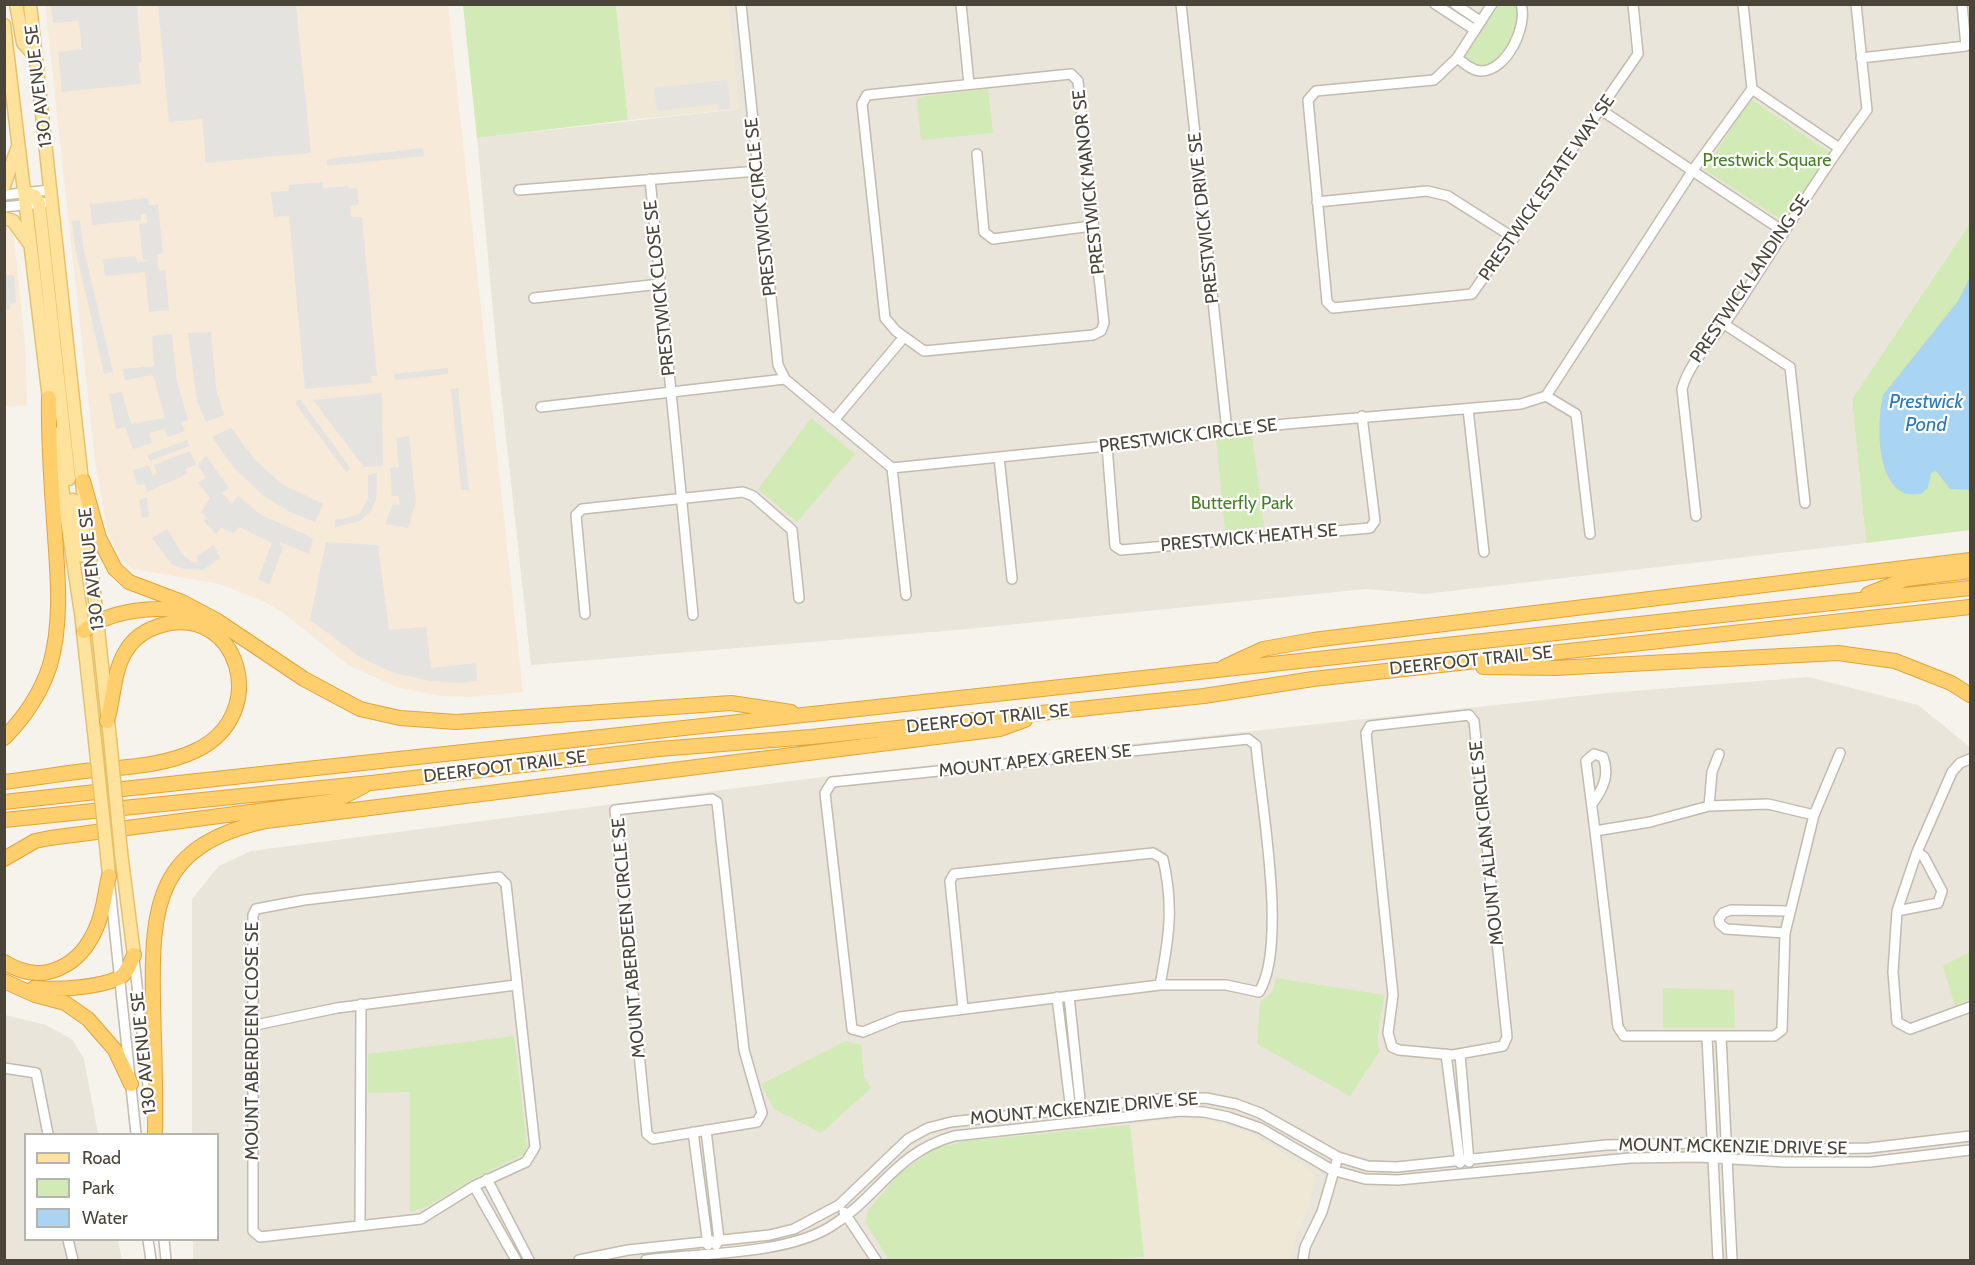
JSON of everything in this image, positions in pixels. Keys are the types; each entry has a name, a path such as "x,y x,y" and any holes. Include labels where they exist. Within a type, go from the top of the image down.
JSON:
{"highway":[{"path":"4,738 29,710 37,696 50,666 55,637 58,575 49,398"},
{"path":"82,481 99,537 115,569 141,588 182,602 216,620 304,679 341,701 360,709 400,718 465,722 731,703 811,715"},
{"path":"1220,669 1263,649 1314,640 1971,560"},
{"path":"1853,600 1906,579 1971,571"},
{"name":"DEERFOOT TRAIL SE","path":"4,802 1971,588"},
{"name":"DEERFOOT TRAIL SE","path":"4,820 371,783 659,750 1204,696 1313,678 1971,607"},
{"path":"84,631 97,620 159,609 175,609 216,620"},
{"path":"4,782 163,762 207,744 229,725 239,699 237,669 227,647 218,637 197,625 172,623 148,629 132,642 122,658 116,673 107,721"},
{"path":"1420,667 1555,668 1838,653 1895,661 1951,683 1971,695"},
{"path":"154,1133 152,952 157,912 163,893 177,869 196,848 219,835 266,821 1000,729 1045,713"},
{"path":"4,859 36,841 50,838 335,801 371,783"},
{"path":"4,962 26,973 41,975 53,972 74,959 93,935 99,923 109,876"},
{"path":"11,984 71,989 120,978 127,970 134,955"},
{"path":"11,984 65,1003 98,1027 115,1050 131,1084"}],"main road":[{"path":"16,4 24,43 34,55"},
{"name":"130 AVENUE SE","path":"30,4 39,199 31,248 49,398 84,631 109,876"},
{"name":"130 AVENUE SE","path":"4,25 18,145 39,199 60,300 134,955"},
{"path":"4,186 10,177 18,145"},
{"path":"39,199 69,477 78,533 93,586"},
{"path":"4,219 13,221 22,231 31,248"}],"street":[{"name":"PRESTWICK CIRCLE SE","path":"741,4 773,327 778,365 785,379"},
{"path":"961,4 969,84"},
{"name":"PRESTWICK DRIVE SE","path":"1181,4 1227,431"},
{"path":"1436,4 1477,25"},
{"path":"1455,4 1477,25"},
{"name":"PRESTWICK ESTATE WAY SE","path":"1492,4 1457,58 1434,80 1316,91 1308,100 1327,302 1333,308 1472,294 1514,237 1638,54 1633,4"},
{"path":"1457,58 1479,71 1486,70 1500,62 1517,41 1524,25 1521,4"},
{"path":"1590,534 1576,414 1546,396 1693,170 1752,89 1743,4"},
{"name":"PRESTWICK LANDING SE","path":"1696,516 1682,389 1686,374 1724,324 1783,231 1867,110 1856,4"},
{"path":"1861,58 1966,46 1962,4"},
{"name":"PRESTWICK MANOR SE","path":"1071,74 1078,81 1104,324 1101,331 1093,335 924,351 904,337 885,318 862,104 867,95 969,84 1071,74"},
{"path":"1752,89 1839,148"},
{"path":"1601,110 1783,231"},
{"path":"977,154 984,232 993,239 1092,226"},
{"name":"PRESTWICK CLOSE SE","path":"758,171 650,179 670,391 785,379"},
{"path":"519,190 650,179"},
{"path":"1317,202 1426,192 1448,196 1514,237"},
{"path":"4,195 39,199"},
{"path":"4,207 39,199"},
{"path":"534,298 660,284"},
{"path":"1724,324 1790,367 1805,503"},
{"path":"835,419 904,337"},
{"path":"785,379 892,468 906,595"},
{"path":"541,407 670,391 693,615"},
{"name":"PRESTWICK CIRCLE SE","path":"892,468 1362,416 1521,404 1546,396"},
{"path":"1468,409 1484,552"},
{"name":"PRESTWICK HEATH SE","path":"1107,446 1116,546 1121,550 1370,528 1375,521 1362,416"},
{"path":"999,457 1012,579"},
{"path":"585,614 576,515 582,510 743,492 753,496 792,530 800,598"},
{"name":"MOUNT ALLAN CIRCLE SE","path":"1469,715 1474,721 1508,1037 1503,1046 1460,1054 1446,1054 1399,1050 1392,1047 1389,1040 1393,995 1366,733 1370,726 1469,715"},
{"name":"MOUNT APEX GREEN SE","path":"1248,739 1256,745 1274,922 1267,979 1259,992 1226,986 1160,985 900,1017 863,1032 852,1029 825,793 832,782 1248,739"},
{"path":"1592,804 1603,790 1607,768 1603,757 1594,754 1586,760 1618,1027 1624,1036 1774,1036 1782,1030 1785,933 1789,911 1814,815 1840,753"},
{"path":"1709,806 1712,772 1719,754"},
{"path":"1971,759 1960,762 1953,772 1940,796 1917,852 1897,911 1893,972 1897,1022 1910,1029 1971,1007"},
{"name":"MOUNT ABERDEEN CIRCLE SE","path":"712,799 717,802 744,1050 762,1113 757,1122 706,1130 652,1139 647,1134 615,810 712,799"},
{"path":"1595,831 1650,822 1709,806 1768,804 1814,815"},
{"path":"1897,911 1938,903 1941,897 1942,891 1924,857 1917,852"},
{"path":"963,1009 950,881 954,874 1153,853 1163,859 1170,891 1170,919 1160,985"},
{"name":"130 AVENUE SE","path":"109,876 136,1133"},
{"name":"MOUNT ABERDEEN CLOSE SE","path":"499,877 506,884 516,985 535,1147 526,1162 474,1186 421,1219 260,1237 253,1231 251,1026 253,915 256,909 304,900 499,877"},
{"path":"1785,933 1726,929 1720,924 1719,919 1723,913 1731,910 1789,911"},
{"name":"130 AVENUE SE","path":"134,955 154,1133"},
{"path":"251,1026 361,1004 516,985"},
{"path":"1069,996 1082,1107 1077,1121"},
{"path":"1057,997 1069,1108 1077,1121"},
{"path":"360,1225 361,1004"},
{"path":"1707,1037 1718,1260"},
{"path":"1721,1037 1732,1260"},
{"path":"1446,1054 1458,1160 1466,1173"},
{"path":"1460,1054 1470,1158 1466,1173"},
{"path":"4,1068 36,1074 48,1133"},
{"name":"MOUNT MCKENZIE DRIVE SE","path":"579,1260 628,1250 770,1235 794,1229 823,1216 839,1205 866,1181 888,1155 908,1139 928,1128 975,1118 1180,1098 1206,1098 1236,1104 1260,1113 1338,1157 1368,1166 1397,1167 1606,1145 1712,1143 1817,1149 1869,1148 1971,1137"},
{"name":"MOUNT MCKENZIE DRIVE SE","path":"646,1260 795,1242 828,1228 847,1216 873,1193 899,1164 933,1142 954,1136 1180,1111 1228,1117 1260,1128 1332,1170 1365,1179 1398,1180 1630,1158 1713,1158 1818,1163 1870,1162 1971,1150"},
{"path":"693,1132 705,1241 712,1252 719,1240 706,1130"},
{"path":"1303,1260 1305,1247 1322,1212 1332,1170 1338,1157"},
{"path":"487,1179 529,1260"},
{"path":"474,1186 516,1260"},
{"path":"839,1205 876,1260"},
{"path":"68,1241 73,1260"},
{"path":"148,1241 151,1260"},
{"path":"164,1241 166,1260"}],"shaded area":[{"path":"1970,4 1970,223 1852,399 1866,543 1425,594 1366,589 957,630 531,665 497,355 477,138 739,109 728,5"},
{"path":"45,5 448,5 523,692 468,697 440,696 396,687 348,665 282,612 265,602 220,584 133,569 122,561 108,533 95,461"},
{"path":"51,5 86,5 87,7 137,5 142,62 139,63 141,84 62,92 58,52 82,49 79,21 53,23"},
{"path":"158,5 296,5 311,153 206,163 202,119 169,122"},
{"path":"616,5 728,5 739,109 628,120"},
{"path":"727,80 731,109 718,110 717,104 657,111 654,88"},
{"path":"423,148 424,156 327,166 327,159"},
{"path":"323,182 323,188 348,186 349,189 357,188 359,205 350,206 351,217 362,217 377,376 371,376 372,383 305,389 289,216 274,217 271,192 289,191 289,185"},
{"path":"148,198 149,205 158,205 163,253 157,255 159,271 165,270 169,310 149,312 145,272 105,276 103,259 136,256 137,262 149,261 143,259 139,224 147,223 146,214 141,214 141,220 92,225 90,204"},
{"path":"80,220 83,246 113,372 104,374 75,247 72,221"},
{"path":"4,224 12,230 14,237 26,355 27,405 5,407"},
{"path":"4,270 7,275 14,275 16,303 10,304 10,309 5,310"},
{"path":"211,332 216,389 224,415 206,422 197,401 188,333"},
{"path":"172,334 177,381 188,420 181,422 185,431 168,437 164,429 149,433 152,443 133,449 125,427 116,429 109,394 122,392 131,424 165,418 153,375 125,380 123,369 154,366 152,336"},
{"path":"448,368 448,374 395,380 394,374"},
{"path":"458,388 469,490 461,490 451,389"},
{"path":"382,393 383,466 364,467 313,400"},
{"path":"300,399 351,469 346,472 295,403"},
{"path":"231,428 255,460 282,484 323,504 315,522 290,512 264,496 234,468 212,437"},
{"path":"409,436 416,502 408,528 385,524 393,504 400,505 399,496 392,496 390,468 399,467 396,438"},
{"path":"187,440 189,446 150,461 147,455"},
{"path":"190,451 196,465 185,469 187,474 147,492 145,484 137,485 133,470 149,465 153,476 157,473 154,465"},
{"path":"206,456 229,488 222,493 232,504 238,496 261,515 313,538 309,554 280,542 279,545 283,547 269,585 258,579 272,543 239,527 234,533 221,528 216,534 204,521 207,518 201,512 210,498 198,483 206,478 198,465"},
{"path":"377,473 376,500 371,511 360,521 335,527 335,519 347,518 360,513 368,499 368,475"},
{"path":"147,497 149,517 142,518 139,500"},
{"path":"167,529 183,555 194,563 199,561 196,556 214,545 220,558 203,570 184,569 172,565 152,538"},
{"path":"326,542 378,545 389,630 426,627 431,668 476,663 477,681 459,683 430,681 394,673 360,657 310,620"},
{"path":"1809,677 1918,705 1970,747 1970,1260 193,1260 193,1241 219,1241 219,1133 192,1133 192,899 219,866 251,851 822,777 1608,693"},
{"path":"5,1015 46,1025 73,1040 84,1059 98,1133 24,1133 24,1241 118,1241 122,1260 5,1260"},
{"path":"1175,1119 1208,1120 1251,1133 1307,1168 1316,1177 1308,1210 1289,1260 1149,1260 1144,1257 1130,1125"}],"green space":[{"path":"463,5 616,5 628,120 477,138"},
{"path":"1492,5 1521,5 1517,41 1487,70 1457,58"},
{"path":"988,89 993,133 921,140 917,101 919,97"},
{"name":"Prestwick Square","path":"1751,99 1830,153 1784,222 1704,169"},
{"path":"1970,223 1970,530 1866,543 1852,399"},
{"path":"811,418 855,454 797,522 758,489"},
{"name":"Butterfly Park","path":"1252,435 1264,527 1225,530 1216,439"},
{"path":"1970,952 1970,999 1955,1006 1943,966"},
{"path":"1276,978 1384,995 1378,1032 1380,1051 1350,1096 1257,1044 1260,1002 1272,992"},
{"path":"1663,988 1734,990 1735,1028 1663,1028"},
{"path":"514,1036 527,1145 524,1154 471,1180 426,1207 410,1212 410,1092 368,1093 368,1054"},
{"path":"846,1041 861,1045 864,1077 871,1088 821,1133 774,1109 761,1084"},
{"path":"1130,1125 1144,1257 1090,1260 889,1260 865,1222 868,1210 900,1173 934,1149 966,1141"}],"water":[{"name":"Prestwick Pond","path":"1970,277 1970,490 1950,489 1936,471 1931,473 1928,488 1921,494 1907,494 1897,488 1889,478 1884,465 1880,435 1883,395 1958,301"}]}
